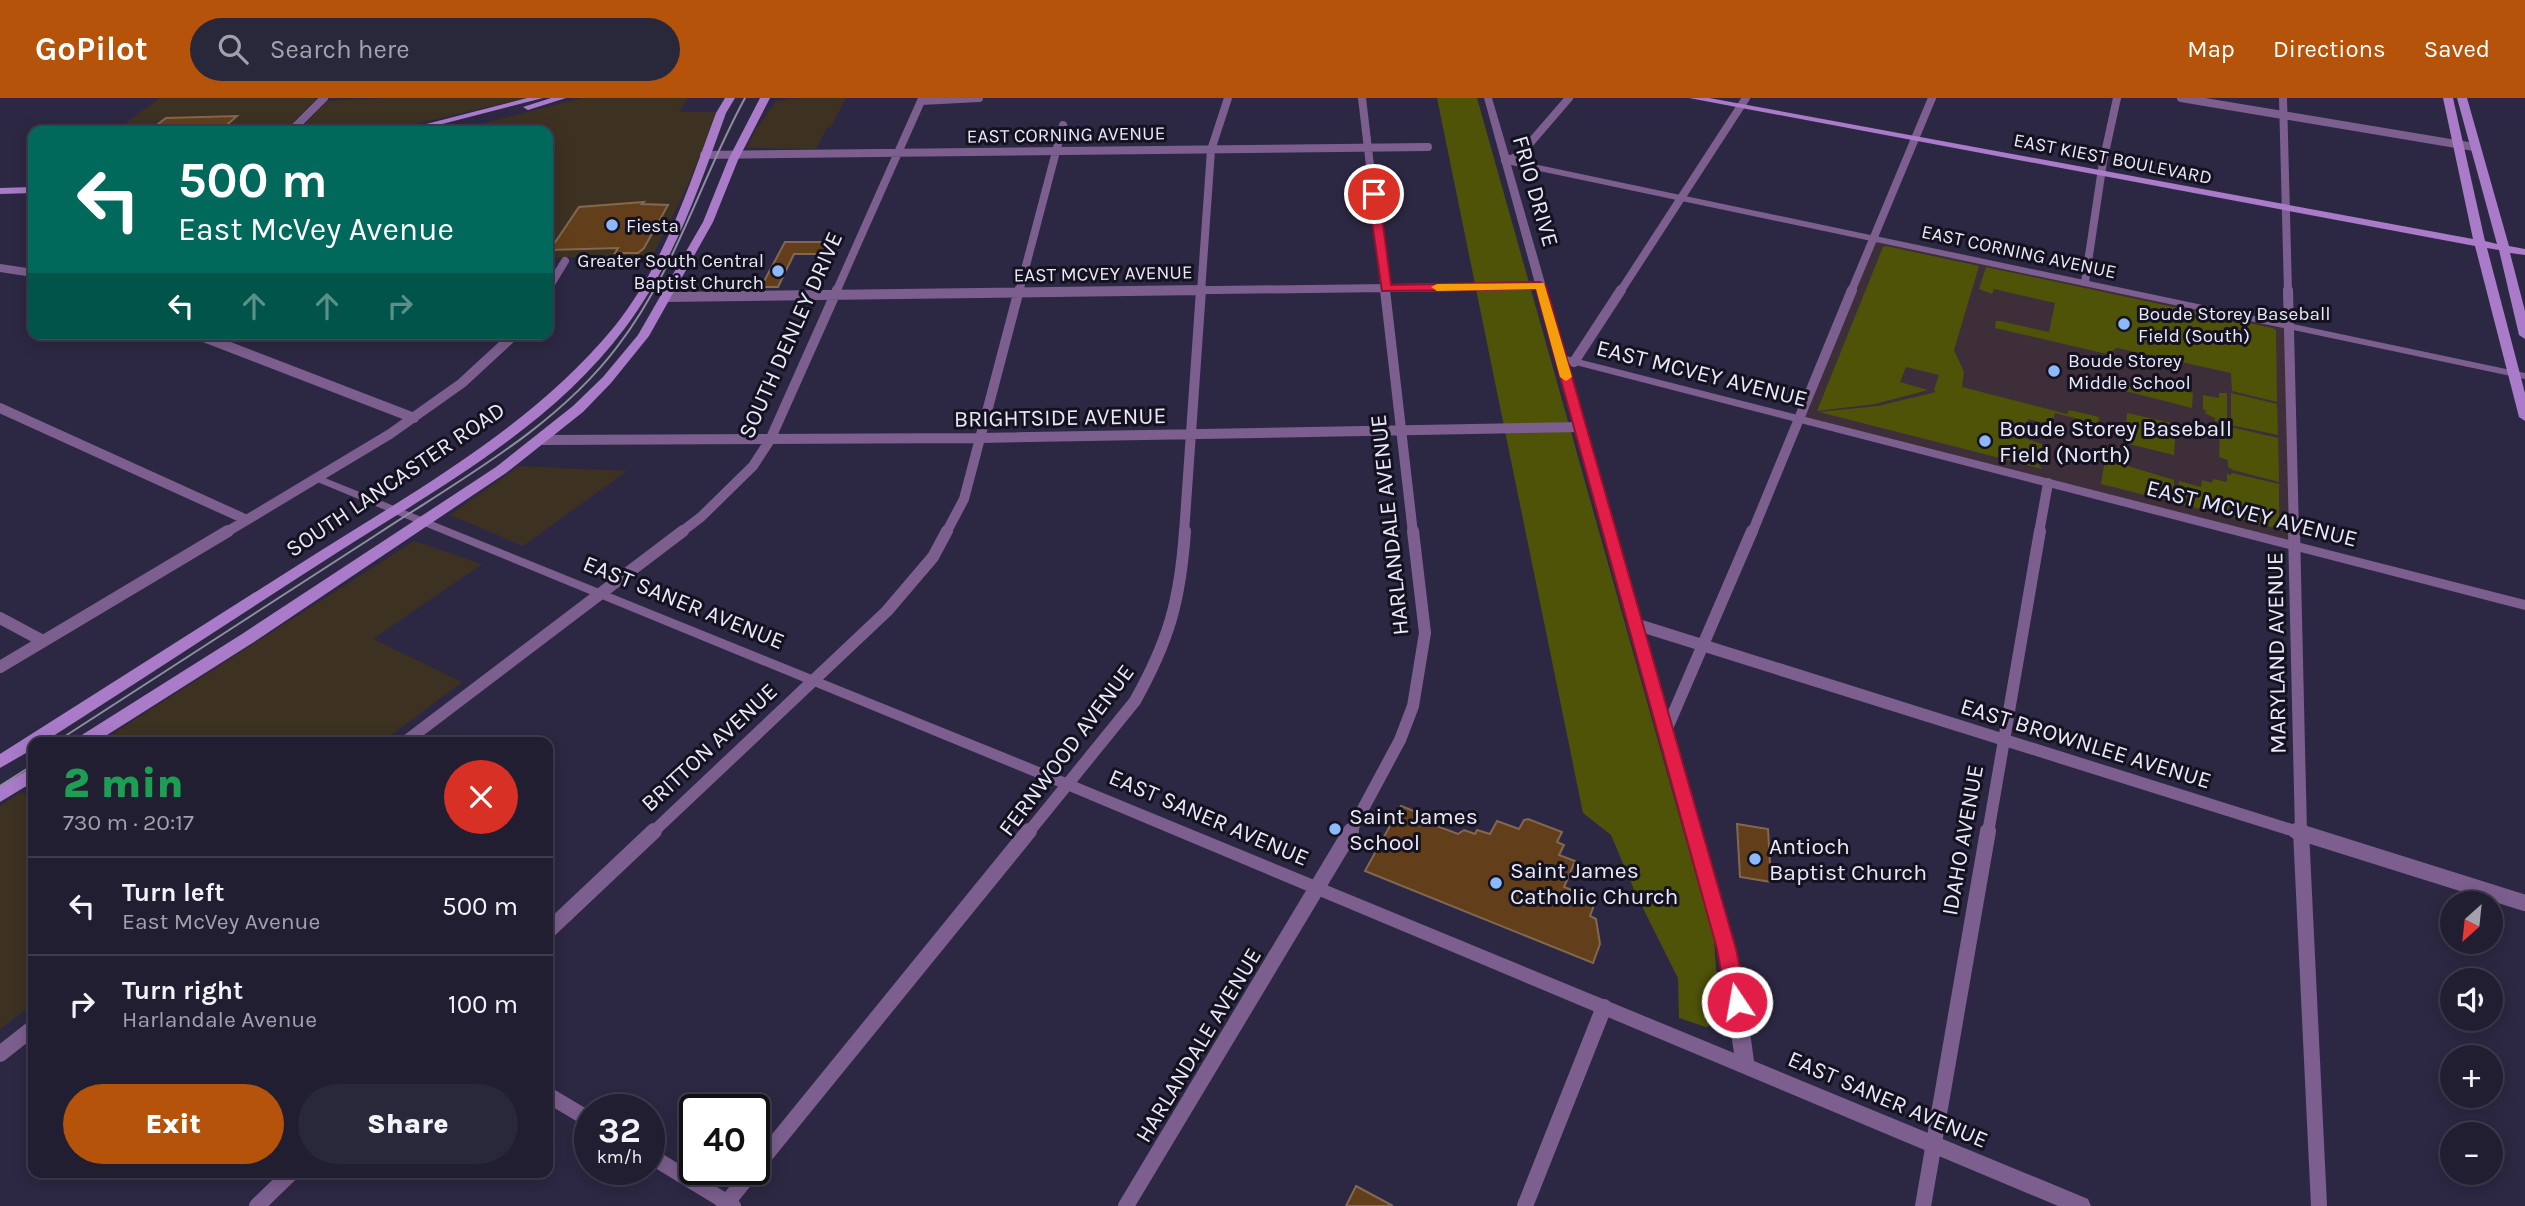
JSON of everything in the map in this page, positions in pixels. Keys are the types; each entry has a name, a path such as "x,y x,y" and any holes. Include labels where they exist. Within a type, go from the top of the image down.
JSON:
{"main road":[{"path":"424,126 538,98"},
{"path":"453,126 561,98"},
{"name":"SOUTH LANCASTER ROAD","path":"39,737 393,511 504,437 559,391 603,347 642,293 677,224 730,98"},
{"path":"91,737 248,638 422,522 542,440 578,409 620,366 643,336 708,222 735,155 765,98"},
{"name":"EAST KIEST BOULEVARD","path":"1694,98 1741,101 2479,240 2525,244"},
{"path":"2448,98 2479,240 2520,374 2525,417"},
{"path":"2462,98 2504,244 2525,335"},
{"path":"0,181 28,181"},
{"path":"0,191 28,190"},
{"name":"EAST KIEST BOULEVARD","path":"2504,244 2525,252"},
{"name":"SOUTH LANCASTER ROAD","path":"0,762 28,744"},
{"path":"0,795 28,780"}],"street":[{"path":"296,126 324,98"},
{"name":"SOUTH DENLEY DRIVE","path":"412,737 701,517 730,492 753,466 770,440 921,101 979,98"},
{"name":"FERNWOOD AVENUE","path":"728,1205 1136,701 1164,646 1175,615 1181,583 1212,150 1228,98"},
{"name":"HARLANDALE AVENUE","path":"1125,1206 1371,797 1401,740 1413,706 1421,669 1424,633 1362,98"},
{"name":"FRIO DRIVE","path":"1488,98 1540,286 1568,360 1580,427 1727,949 1745,1066"},
{"path":"1505,160 1519,156 1569,98"},
{"path":"1664,733 1705,645 1932,98"},
{"path":"2085,282 2117,98"},
{"path":"2181,98 2474,147"},
{"name":"MARYLAND AVENUE","path":"2283,98 2301,831 2319,1206"},
{"path":"1568,360 1681,198 1741,101"},
{"name":"BRITTON AVENUE","path":"553,926 887,611 933,557 964,499 1063,125"},
{"name":"EAST CORNING AVENUE","path":"704,155 1428,147"},
{"name":"EAST CORNING AVENUE","path":"1505,160 2520,374"},
{"path":"553,281 565,261"},
{"path":"0,268 28,272"},
{"name":"EAST MCVEY AVENUE","path":"666,297 1540,286"},
{"path":"212,340 414,418"},
{"path":"0,667 414,418 462,383 509,340"},
{"name":"EAST MCVEY AVENUE","path":"1568,360 2525,605"},
{"path":"0,408 247,520"},
{"name":"BRIGHTSIDE AVENUE","path":"542,440 981,438 1580,427"},
{"name":"EAST SANER AVENUE","path":"316,479 1069,785 2081,1206"},
{"name":"IDAHO AVENUE","path":"1923,1206 2048,482"},
{"path":"0,618 43,641"},
{"name":"EAST BROWNLEE AVENUE","path":"1635,624 2525,903"},
{"path":"1525,1206 1604,1007"},
{"path":"0,1054 28,1032"},
{"path":"553,1098 574,1110"},
{"path":"665,1166 728,1205"},
{"path":"257,1206 286,1178"}],"shaded area":[{"path":"160,98 317,98 290,126 122,126"},
{"path":"526,98 407,126 304,126 327,101"},
{"path":"582,98 688,98 679,112 718,112 687,187 653,255 553,258 553,126 473,126"},
{"path":"846,98 816,149 746,148 776,101"},
{"path":"1437,98 1477,98 1714,940 1719,1011 1716,1023 1706,1027 1679,1018 1678,978 1635,892 1611,835 1583,813"},
{"name":"Boude Storey Middle School","path":"1873,238 2290,326 2295,546 1798,419"},
{"path":"1883,247 1979,266 1954,350 1964,372 1962,387 2067,414 2069,410 2099,417 2098,424 2055,413 2052,425 2028,419 2024,438 2042,444 2039,466 2043,469 1819,412 1878,406 1936,392 1934,390 1939,375 1906,367 1900,382 1928,390 1875,404 1817,411"},
{"path":"1986,267 2272,328 2276,330 2277,402 2232,391 2231,373 2117,348 2113,350 2115,354 2111,355 1995,328 1996,321 2000,321 2049,332 2055,303 1994,289 1992,294 1979,289"},
{"path":"2147,382 2193,393 2192,408 2125,391 2126,385 2147,390"},
{"path":"2219,393 2227,393 2227,424 2215,421 2215,418 2204,413 2207,411 2203,409 2203,395 2219,398"},
{"path":"2231,393 2277,404 2278,435 2231,425"},
{"path":"2127,413 2176,424 2174,455 2125,443"},
{"path":"2210,422 2278,438 2279,482 2228,467 2228,460 2219,457 2220,433 2204,430 2204,425 2210,426"},
{"path":"2105,459 2174,480 2173,502 2101,484"},
{"path":"519,466 627,471 523,546 450,515"},
{"path":"2227,474 2279,484 2279,529 2177,503 2179,481 2201,487 2202,480 2212,483 2213,479 2227,482"},
{"path":"414,541 482,564 373,639 462,682 389,737 108,737"},
{"path":"21,792 28,796 28,1008 0,1029 0,806"}],"building":[{"path":"237,116 226,126 156,126 166,118"},
{"name":"Fiesta","path":"644,202 642,204 668,205 644,248 638,253 615,253 618,248 553,250 553,246 579,207"},
{"name":"Greater South Central Baptist Church","path":"785,242 833,242 827,254 794,254 778,287 761,287"},
{"name":"Saint James Catholic Church","path":"1401,806 1437,820 1434,825 1458,834 1464,830 1475,834 1477,830 1490,834 1497,821 1519,829 1524,820 1528,819 1562,832 1557,842 1564,845 1559,855 1575,861 1564,887 1590,897 1593,908 1590,916 1596,919 1600,944 1593,963 1365,871"},
{"name":"Antioch Baptist Church","path":"1737,824 1768,829 1771,882 1740,877"},
{"path":"1356,1186 1393,1206 1346,1206"}],"tram line":[{"path":"64,737 473,473 536,428 565,403 593,376 617,347 655,288 745,98"},
{"path":"0,786 28,768"}],"slow traffic":[{"path":"1437,287 1540,286 1566,377"}],"place":[{"name":"Fiesta","path":"612,225"},
{"name":"Greater South Central Baptist Church","path":"778,271"},
{"name":"Boude Storey Baseball Field (South)","path":"2124,324"},
{"name":"Boude Storey Middle School","path":"2054,371"},
{"name":"Boude Storey Baseball Field (North)","path":"1985,441"},
{"name":"Saint James School","path":"1335,829"},
{"name":"Antioch Baptist Church","path":"1755,859"},
{"name":"Saint James Catholic Church","path":"1496,883"}],"route":[{"path":"1374,194 1386,288 1540,286 1727,949 1737,1002"}]}
